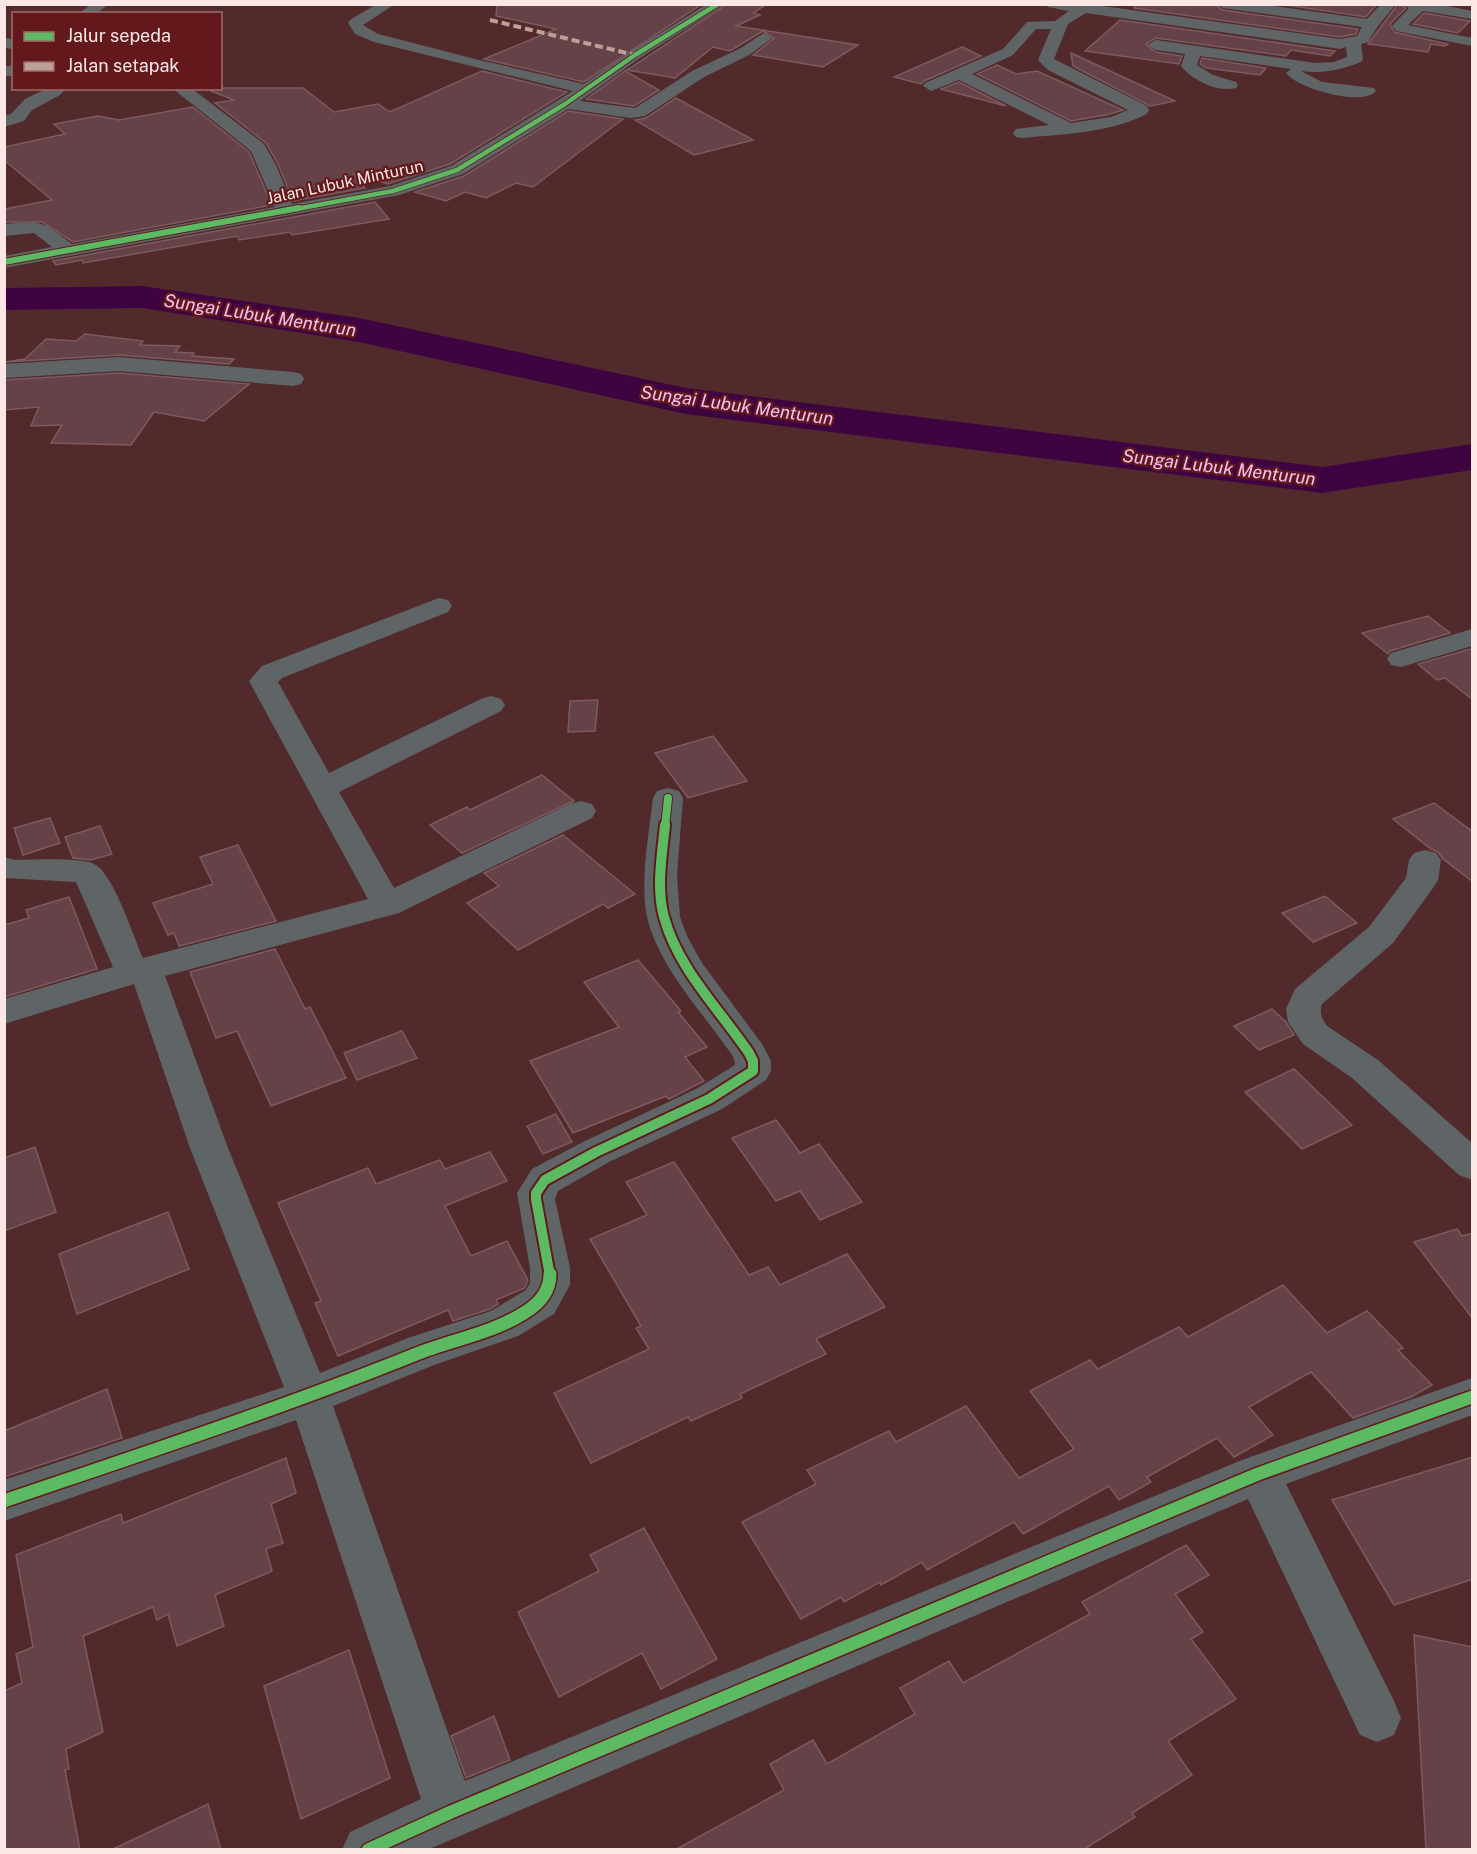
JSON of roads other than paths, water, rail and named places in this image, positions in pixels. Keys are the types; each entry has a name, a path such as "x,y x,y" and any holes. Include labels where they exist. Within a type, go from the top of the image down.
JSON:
{"street":[{"path":"88,12 102,4"},
{"path":"388,4 355,24 356,27 386,40 480,66 586,89"},
{"name":"Jalan Lubuk Minturun","path":"4,262 393,191 438,178 457,170 565,104 635,55 718,4"},
{"path":"1053,4 1324,43 1353,42 1363,39 1371,24 1389,4"},
{"path":"1223,4 1371,24"},
{"path":"1447,4 1473,9"},
{"path":"1473,15 1414,5 1399,26 1473,42"},
{"path":"1022,133 1068,128 1132,116 1141,110 1054,67 1046,60 1060,25 1083,9"},
{"path":"931,86 1008,52 1032,25 1060,25"},
{"path":"565,104 631,113 639,112 698,74 734,57 764,38"},
{"path":"1353,42 1355,59 1337,66 1316,68 1294,74 1326,88 1368,91"},
{"path":"1156,45 1316,68"},
{"path":"1194,51 1189,66 1194,72 1207,79 1230,85"},
{"path":"960,74 1068,128"},
{"path":"4,122 18,117 20,110 31,101 59,90"},
{"path":"183,90 258,148 285,210"},
{"path":"4,230 38,227 68,250"},
{"path":"4,371 119,364 293,379"},
{"path":"387,905 263,681 272,672 439,606"},
{"path":"1401,660 1473,637"},
{"path":"323,788 491,705"},
{"path":"4,1501 309,1397 423,1351 504,1324 540,1302 550,1285 536,1199 536,1193 545,1180 596,1152 709,1100 753,1071 753,1061 749,1053 709,1000 680,951 664,916 662,878 668,798"},
{"path":"4,1012 139,971 387,905 581,811"},
{"path":"1425,860 1422,880 1381,935 1307,998 1303,1009 1305,1022 1315,1035 1365,1069 1473,1165"},
{"path":"4,867 12,870 85,872 94,882 139,971 309,1397 434,1756 451,1812"},
{"path":"368,1850 451,1812 1258,1474 1473,1397"},
{"path":"1258,1474 1377,1718"}],"waterway":[{"name":"Sungai Lubuk Menturun","path":"4,299 142,297 359,330 686,401 1322,480 1472,457"}]}
